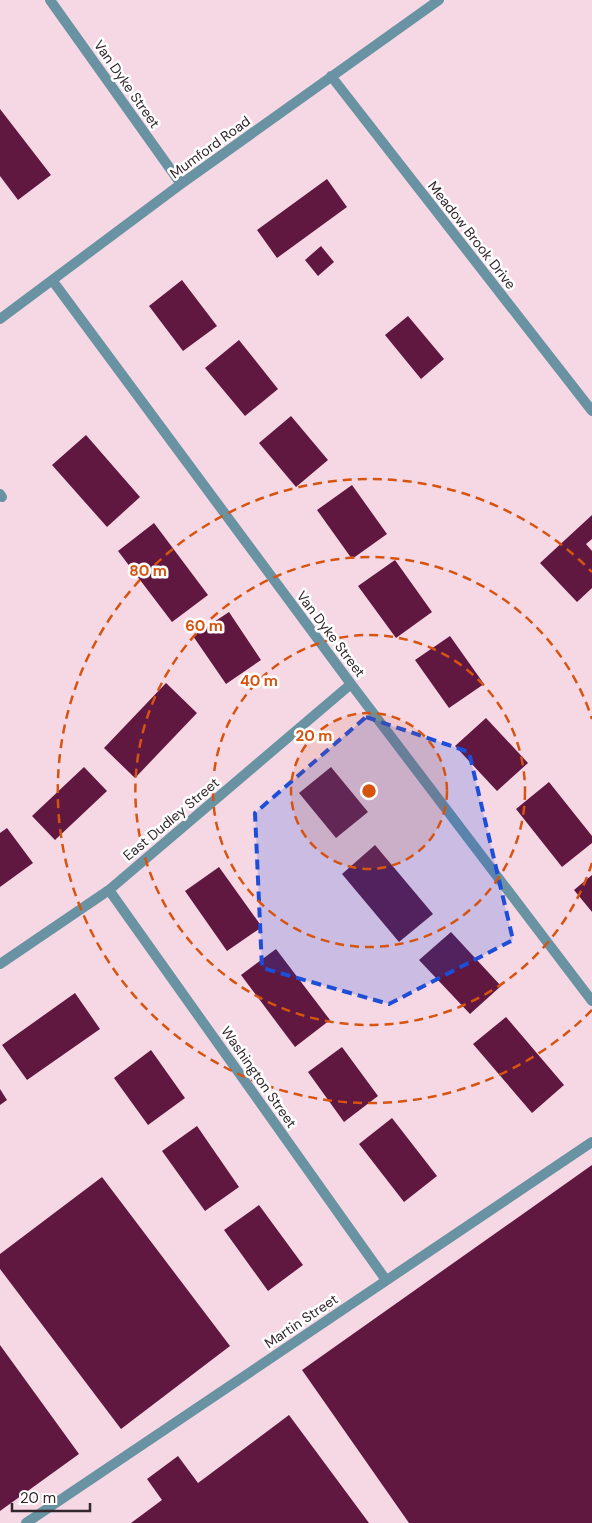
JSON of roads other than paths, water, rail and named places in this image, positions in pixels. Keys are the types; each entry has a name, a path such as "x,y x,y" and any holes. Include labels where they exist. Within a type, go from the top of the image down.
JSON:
{"street":[{"name":"Van Dyke Street","path":"50,0 181,184"},
{"name":"Mumford Road","path":"0,319 181,184 439,0"},
{"name":"Meadow Brook Drive","path":"331,76 592,411"},
{"name":"Van Dyke Street","path":"52,280 351,684 592,1001"},
{"name":"East Dudley Street","path":"0,964 109,890 351,684"},
{"name":"Washington Street","path":"109,890 386,1280"},
{"name":"Martin Street","path":"26,1523 592,1142"}]}
